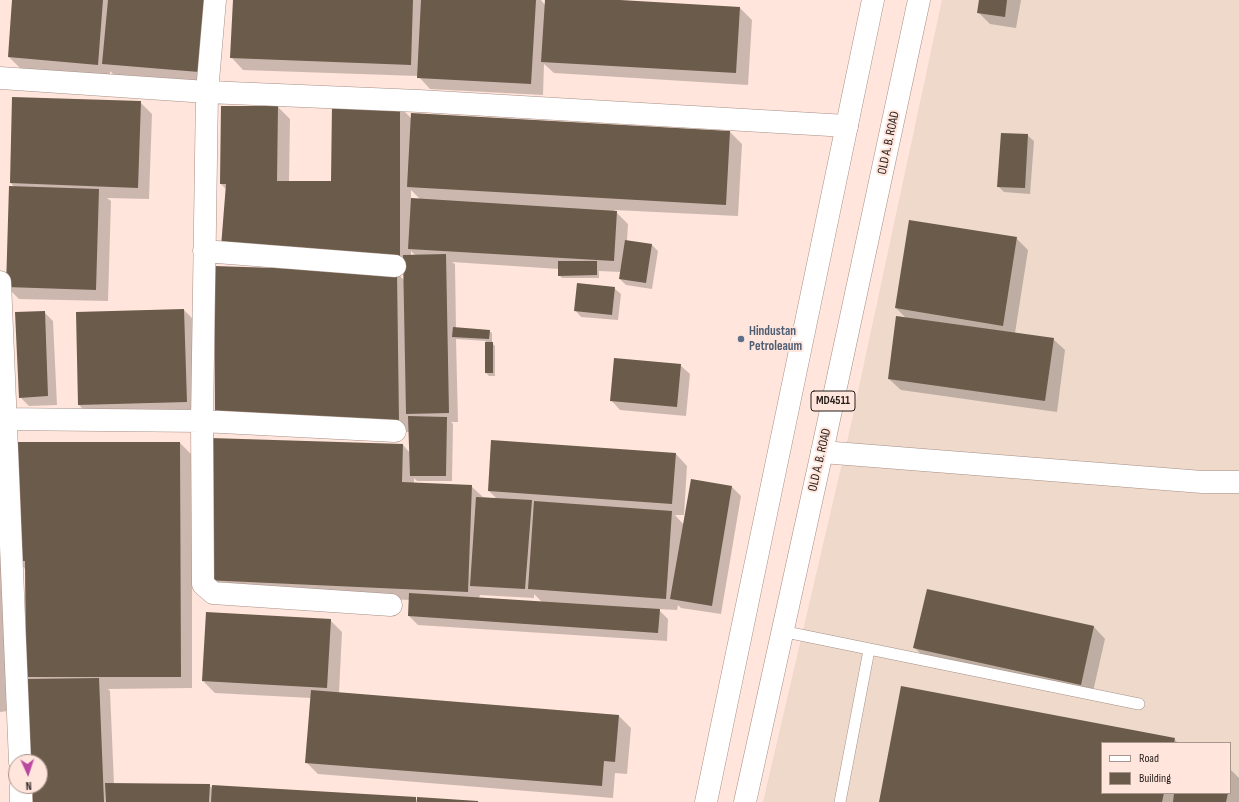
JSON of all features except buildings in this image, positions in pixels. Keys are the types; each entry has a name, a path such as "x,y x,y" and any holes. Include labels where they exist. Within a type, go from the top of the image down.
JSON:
{"street":[{"path":"215,0 207,92 202,421 203,584 213,593 391,605"},
{"name":"MD4511","path":"706,802 873,0"},
{"name":"OLD A. B. ROAD","path":"744,802 822,452 919,0"},
{"path":"0,78 207,92 419,101 847,126"},
{"path":"204,251 395,266"},
{"path":"0,282 3,419 20,754"},
{"path":"3,419 202,421 395,431"},
{"path":"822,452 1202,482 1239,482"}],"lane":[{"path":"781,631 1139,704"},
{"path":"840,802 869,650"}],"shaded area":[{"path":"942,0 1239,0 1239,802 763,802 850,429"}],"place":[{"name":"Hindustan Petroleaum","path":"741,339"}]}
